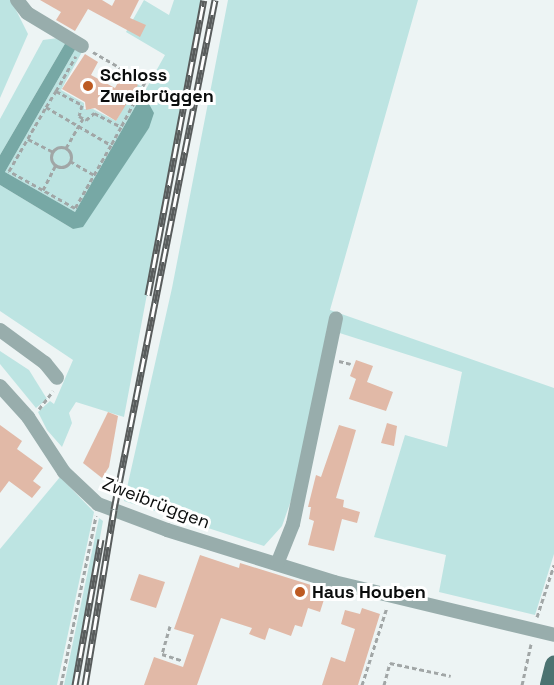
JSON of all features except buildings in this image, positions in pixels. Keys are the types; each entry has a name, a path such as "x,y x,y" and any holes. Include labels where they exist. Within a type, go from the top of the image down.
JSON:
{"main road":[{"path":"549,685 554,665"}],"street":[{"path":"17,0 27,13 82,46"},
{"path":"277,564 293,524 336,318"},
{"path":"0,330 45,363 57,378"},
{"name":"Zweibrüggen","path":"0,387 28,417 64,471 98,504 277,564 390,596 554,635"}],"path":[{"path":"82,46 145,82 75,208 9,171 56,91 82,46"},
{"path":"56,91 82,105 79,116 86,120 94,113 121,127"},
{"path":"46,107 111,145"},
{"path":"28,139 53,152 66,148 83,118"},
{"path":"66,148 70,161 93,175"},
{"path":"43,190 56,165 53,152"},
{"path":"56,165 64,166 70,161"},
{"path":"28,417 52,397 57,378"},
{"path":"61,685 98,504"},
{"path":"362,685 390,596"},
{"path":"170,626 162,654 182,660"},
{"path":"384,685 390,663 451,676"}],"shaded area":[{"path":"0,0 11,0 28,34 0,98"},
{"path":"144,0 169,15 174,0 202,0 124,417 76,402 69,413 72,423 62,447 47,430 38,412 50,401 54,404 73,360 0,311 0,185 73,229 149,128 147,95 143,93 75,212 5,172 76,48 82,52 61,90 84,103 84,109 93,109 116,121 137,84 146,89 165,55 126,32"},
{"path":"228,0 418,0 330,310 554,388 554,554 535,615 439,592 446,555 374,537 405,435 447,447 462,372 327,329 300,475 282,526 264,546 124,501 172,288"},
{"path":"58,38 66,42 0,155 0,119 43,40"},
{"path":"66,42 76,48 5,172 75,212 143,93 154,113 149,128 83,227 73,229 0,185 0,155"},
{"path":"0,351 29,370 47,399 36,408 0,364"},
{"path":"60,477 94,512 57,685 0,685 0,549"},
{"path":"99,518 103,521 73,685 64,685"}],"railway":[{"path":"148,295 204,0"},
{"path":"85,685 114,509 215,0"},
{"path":"75,685 101,539"}],"place":[{"name":"Schloss Zweibrüggen","path":"88,86"},
{"name":"Haus Houben","path":"300,592"}]}
